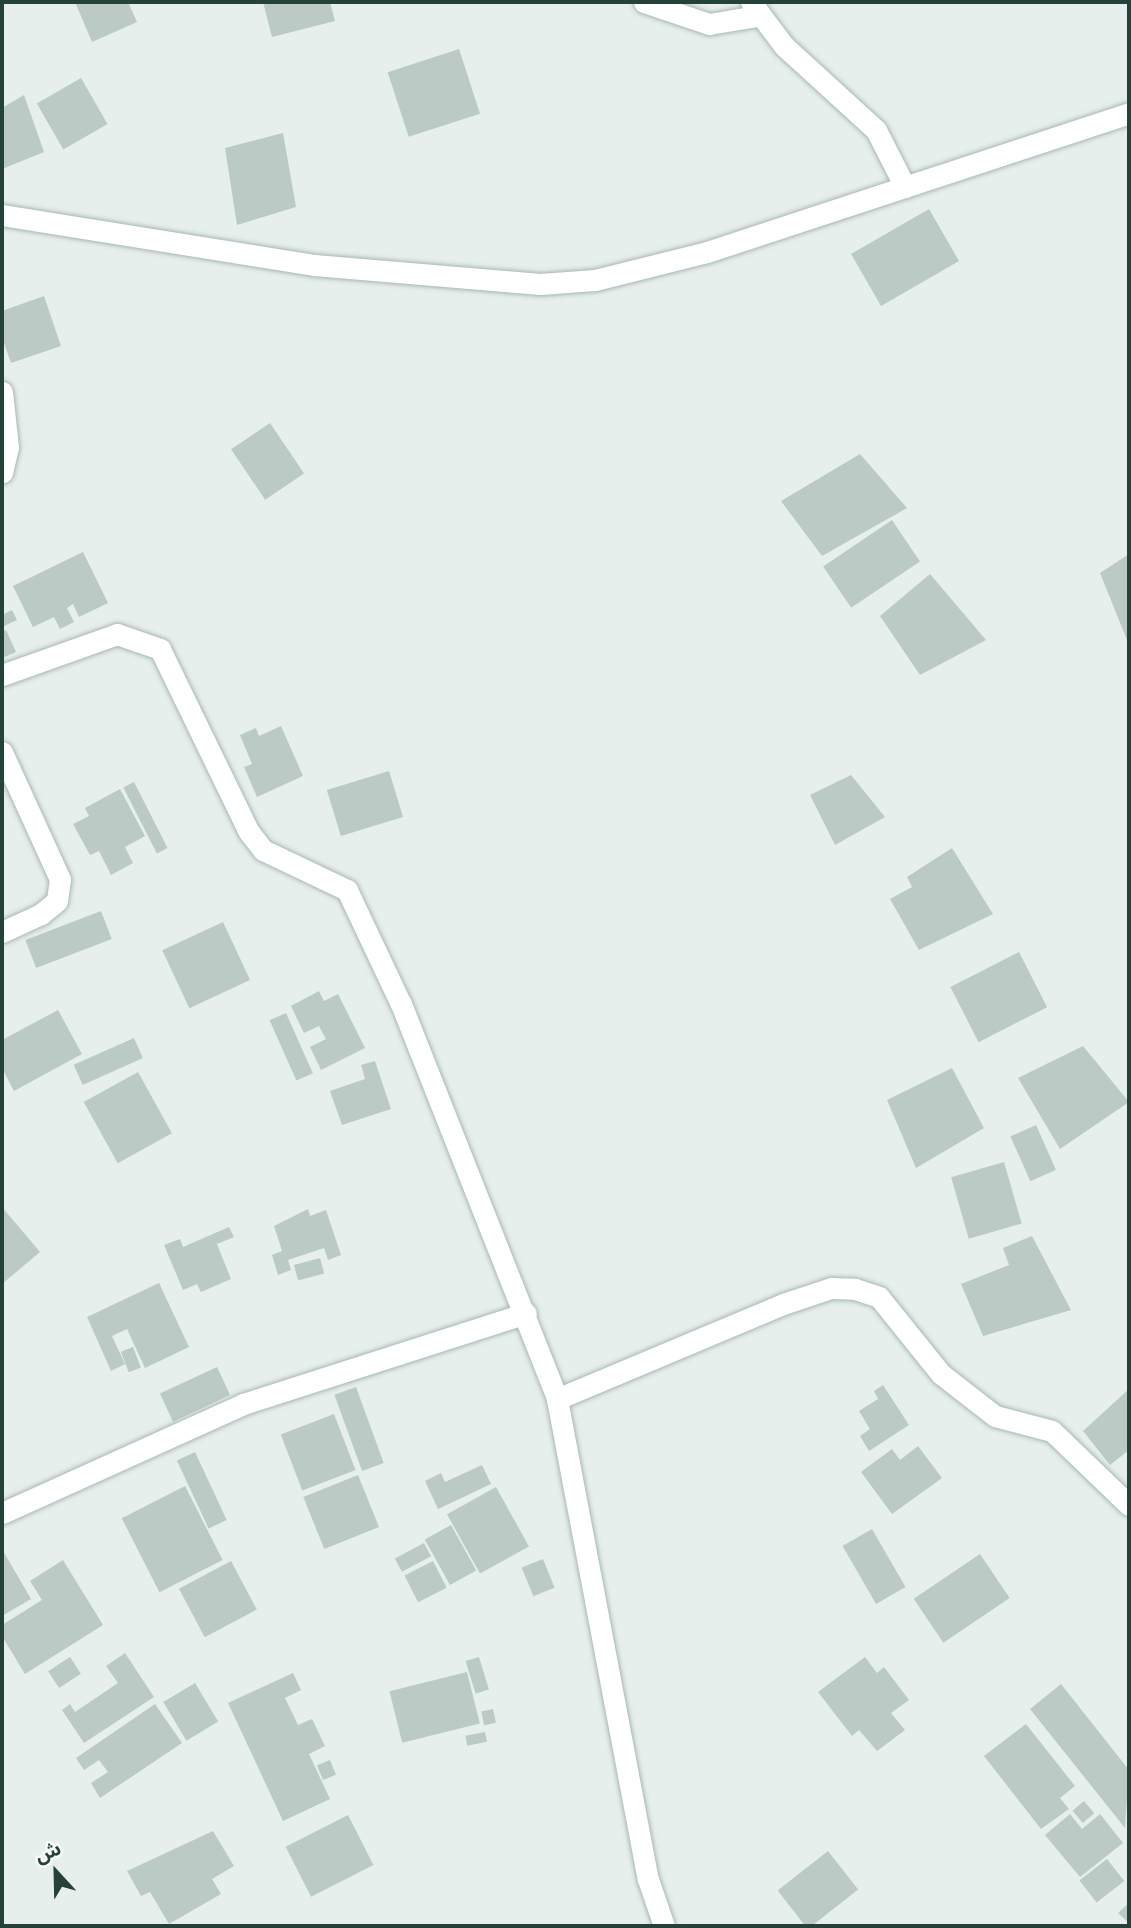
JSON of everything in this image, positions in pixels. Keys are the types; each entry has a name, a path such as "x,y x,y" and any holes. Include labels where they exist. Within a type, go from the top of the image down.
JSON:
{"street":[{"path":"643,2 709,24 754,9 876,130 905,187"},
{"path":"2,215 314,265 540,284 659,267 1129,113"},
{"path":"2,391 8,447 2,472"},
{"path":"2,675 117,634 160,649 249,832 263,850 347,890 401,1004 526,1313 557,1399 648,1879 664,1926"},
{"path":"2,752 60,879 57,901 41,914 2,932"},
{"path":"557,1399 783,1304 831,1288 855,1289 879,1297 941,1374 995,1416 1052,1431 1129,1505"},
{"path":"2,1513 243,1404 526,1313"}],"building":[{"path":"75,2 128,2 137,22 92,42"},
{"path":"263,2 330,2 335,21 272,37"},
{"path":"459,49 480,114 409,137 388,72"},
{"path":"81,78 108,124 63,149 37,104"},
{"path":"24,95 44,152 2,169 2,108"},
{"path":"283,133 296,207 237,225 225,148"},
{"path":"929,209 959,261 881,306 851,254"},
{"path":"44,296 61,346 11,363 2,337 2,311"},
{"path":"270,423 304,474 265,500 231,449"},
{"path":"860,454 907,508 822,556 781,501"},
{"path":"892,520 920,561 851,608 823,566"},
{"path":"83,552 108,603 79,617 73,604 67,608 74,622 60,629 54,617 33,627 13,586"},
{"path":"1129,554 1129,645 1100,573"},
{"path":"930,574 986,640 920,675 880,616"},
{"path":"12,610 17,620 2,627 2,615"},
{"path":"6,630 16,652 2,658 2,632"},
{"path":"281,726 303,776 257,797 244,767 252,764 240,735 256,728 259,736"},
{"path":"389,771 403,817 341,836 327,790"},
{"path":"851,775 885,817 835,845 810,795"},
{"path":"134,782 168,848 157,853 123,787"},
{"path":"120,789 145,836 125,847 133,863 111,875 99,851 90,855 73,824 89,816 85,808"},
{"path":"952,848 993,914 919,950 890,899 912,887 907,877"},
{"path":"101,911 112,939 36,968 25,940"},
{"path":"223,922 250,980 189,1008 162,950"},
{"path":"1019,952 1047,1007 979,1042 950,987"},
{"path":"319,991 324,1001 338,994 365,1048 321,1070 310,1047 326,1039 319,1026 304,1033 291,1006"},
{"path":"58,1010 82,1054 14,1091 2,1068 2,1040"},
{"path":"286,1013 313,1073 296,1081 270,1020"},
{"path":"134,1038 143,1058 83,1085 74,1065"},
{"path":"1083,1046 1129,1102 1060,1149 1018,1078"},
{"path":"375,1061 391,1109 342,1125 330,1091 365,1079 361,1065"},
{"path":"952,1068 984,1128 916,1168 887,1100"},
{"path":"138,1072 172,1133 118,1163 84,1102"},
{"path":"1036,1125 1056,1170 1030,1181 1010,1136"},
{"path":"1004,1162 1022,1224 969,1239 951,1177"},
{"path":"2,1207 40,1252 2,1284"},
{"path":"308,1209 310,1216 326,1210 341,1255 328,1260 324,1248 288,1260 291,1270 278,1275 272,1255 282,1251 274,1226"},
{"path":"229,1227 234,1237 217,1244 231,1279 201,1292 197,1284 183,1290 164,1245 180,1239 183,1247"},
{"path":"1032,1236 1071,1310 983,1336 961,1284 1009,1265 1003,1248"},
{"path":"320,1258 324,1273 298,1280 294,1265"},
{"path":"159,1283 189,1347 145,1368 127,1329 112,1336 125,1364 111,1371 87,1317"},
{"path":"133,1347 141,1368 129,1372 121,1352"},
{"path":"217,1367 230,1395 173,1422 160,1394"},
{"path":"883,1385 909,1425 869,1451 860,1436 870,1429 859,1411 878,1399 874,1391"},
{"path":"356,1387 384,1463 362,1471 334,1395"},
{"path":"1129,1389 1129,1450 1110,1465 1083,1431"},
{"path":"334,1414 356,1470 302,1490 281,1434"},
{"path":"918,1446 942,1478 892,1514 861,1472 892,1449 900,1460"},
{"path":"195,1452 227,1520 209,1528 177,1460"},
{"path":"482,1465 491,1484 438,1509 425,1481 441,1473 445,1482"},
{"path":"358,1475 379,1527 324,1549 303,1497"},
{"path":"185,1486 223,1560 159,1592 122,1518"},
{"path":"496,1487 529,1546 480,1574 447,1514"},
{"path":"451,1525 476,1570 450,1585 425,1540"},
{"path":"872,1529 906,1587 876,1604 843,1546"},
{"path":"424,1543 431,1556 402,1572 395,1558"},
{"path":"2,1549 31,1599 2,1616"},
{"path":"980,1554 1010,1598 943,1643 914,1599"},
{"path":"543,1559 555,1588 533,1596 522,1568"},
{"path":"63,1560 103,1625 25,1674 2,1636 2,1625 42,1600 30,1581"},
{"path":"231,1561 257,1610 205,1637 179,1589"},
{"path":"433,1561 447,1588 418,1602 404,1576"},
{"path":"125,1653 154,1697 84,1743 62,1710 70,1704 75,1712 118,1683 106,1666"},
{"path":"70,1657 81,1674 59,1688 48,1671"},
{"path":"479,1657 489,1690 476,1694 466,1661"},
{"path":"865,1657 877,1673 884,1667 909,1700 891,1713 905,1730 877,1751 859,1730 852,1736 818,1692"},
{"path":"467,1672 480,1723 402,1743 389,1691"},
{"path":"293,1673 301,1690 285,1698 298,1725 312,1719 325,1746 309,1754 330,1799 283,1821 228,1703"},
{"path":"195,1683 218,1722 186,1741 163,1702"},
{"path":"1061,1684 1129,1770 1125,1828 1030,1709"},
{"path":"155,1704 182,1743 100,1798 91,1783 108,1772 99,1760 84,1770 76,1758"},
{"path":"493,1709 496,1723 484,1725 481,1711"},
{"path":"1026,1724 1075,1786 1060,1798 1069,1809 1041,1829 984,1756"},
{"path":"485,1732 487,1742 467,1746 465,1736"},
{"path":"330,1760 336,1775 323,1780 317,1765"},
{"path":"1084,1801 1094,1813 1083,1823 1073,1811"},
{"path":"1070,1814 1082,1829 1100,1814 1123,1843 1080,1877 1045,1835"},
{"path":"348,1815 373,1865 311,1897 286,1847"},
{"path":"213,1831 234,1866 212,1879 221,1894 169,1924 150,1892 141,1896 127,1871"},
{"path":"828,1851 858,1890 812,1926 805,1926 778,1890"},
{"path":"1107,1859 1124,1881 1097,1903 1079,1881"},
{"path":"1129,1903 1129,1923 1118,1913"}]}
